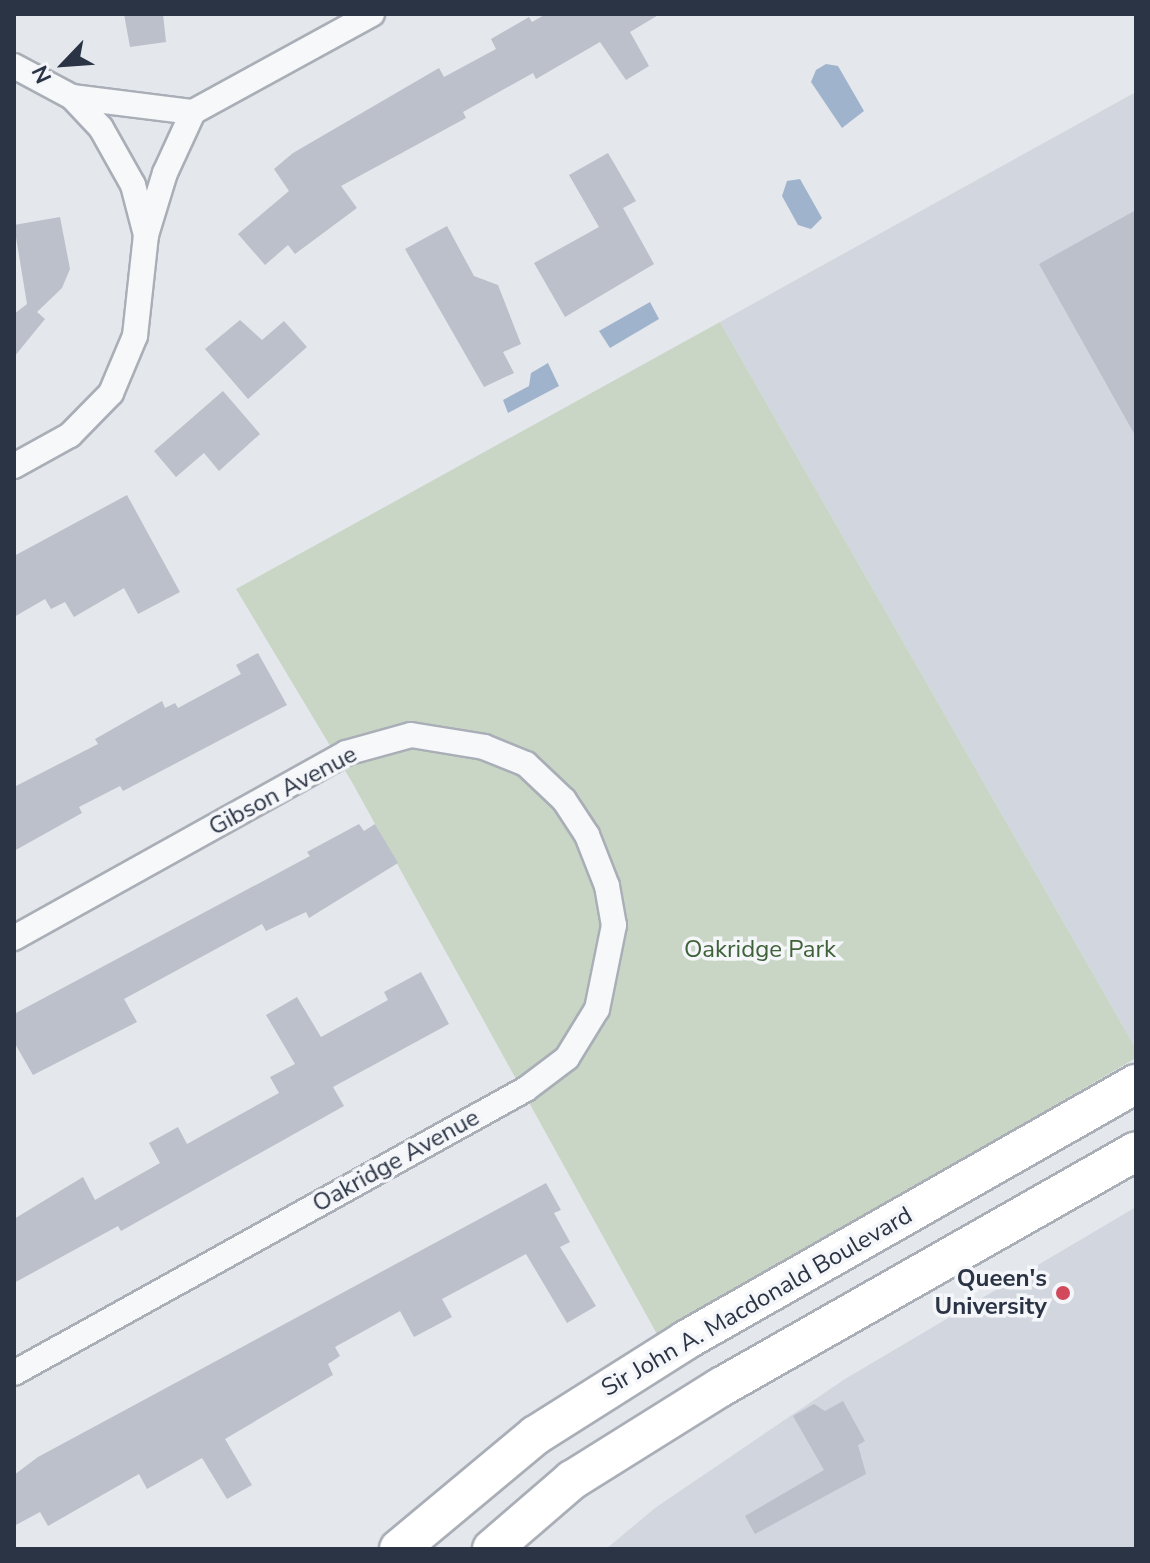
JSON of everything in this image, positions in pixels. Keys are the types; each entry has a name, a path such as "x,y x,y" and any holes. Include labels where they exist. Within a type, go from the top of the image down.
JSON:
{"main road":[{"name":"Sir John A. Macdonald Boulevard","path":"399,1549 536,1435 686,1340 1136,1084"},
{"path":"492,1549 572,1480 721,1387 1136,1151"}],"street":[{"path":"14,66 72,97 193,112 372,14"},
{"path":"72,97 116,153 133,185 146,235"},
{"path":"14,466 70,435 111,393 135,336 146,235 165,173 193,112"},
{"name":"Gibson Avenue","path":"14,938 346,753 411,735 484,747 526,764 564,800 587,835"},
{"name":"Oakridge Avenue","path":"14,1373 526,1089 567,1058 597,1009 614,925 607,886 587,835"}],"shaded area":[{"path":"1136,92 1136,1049 720,322"},
{"name":"Queen's University","path":"1136,1207 1136,1549 606,1549 655,1508 845,1379"}],"green space":[{"name":"Oakridge Park","path":"720,322 1136,1049 1136,1058 658,1336 353,784 236,589"}],"water":[{"path":"826,64 838,66 864,111 842,128 811,82 816,70"},
{"path":"800,179 822,218 811,229 798,225 782,196 787,181"},
{"path":"650,302 659,319 610,348 599,331"},
{"path":"548,363 559,386 508,413 503,400 529,386 531,373"}],"building":[{"path":"124,14 163,14 166,42 130,47"},
{"path":"546,14 660,14 630,32 649,66 626,80 600,42 536,79 533,73 463,112 466,118 341,186 357,208 295,254 288,245 265,265 238,234 289,191 274,169 293,153 439,68 444,77 496,49 491,39 529,17 532,22"},
{"path":"608,153 636,201 623,208 654,264 565,317 534,263 599,227 569,175"},
{"path":"1136,210 1136,437 1039,264"},
{"path":"60,217 70,269 62,288 37,312 45,319 14,357 14,314 27,304 14,225"},
{"path":"447,226 474,276 498,285 521,344 503,352 514,373 484,387 405,249"},
{"path":"240,320 262,340 284,321 307,347 248,399 205,349"},
{"path":"223,391 260,434 219,471 204,453 176,477 154,451"},
{"path":"127,495 180,592 138,614 124,588 74,617 65,602 51,609 45,599 14,617 14,556"},
{"path":"258,653 287,705 123,791 120,786 79,807 82,813 14,851 14,787 98,744 95,739 162,701 165,708 175,703 178,708 241,674 236,665"},
{"path":"359,824 364,831 375,824 398,863 309,918 306,912 266,931 262,924 124,999 137,1022 33,1075 14,1042 14,1014 310,856 307,852"},
{"path":"421,972 449,1024 333,1087 344,1106 121,1231 118,1226 14,1283 14,1219 83,1177 95,1200 160,1163 149,1143 178,1127 187,1144 279,1093 270,1077 295,1064 266,1015 297,997 321,1037 388,1000 384,992"},
{"path":"546,1183 561,1210 554,1213 570,1242 560,1247 596,1306 567,1323 526,1254 442,1299 452,1317 414,1337 400,1311 335,1347 340,1356 328,1364 333,1375 225,1439 252,1485 227,1499 202,1458 147,1489 139,1474 48,1526 40,1512 14,1526 14,1475 38,1457"},
{"path":"843,1401 865,1441 858,1445 866,1474 755,1534 745,1516 824,1470 793,1416 814,1404 825,1411"}],"place":[{"name":"Queen's University","path":"1063,1293"}]}
